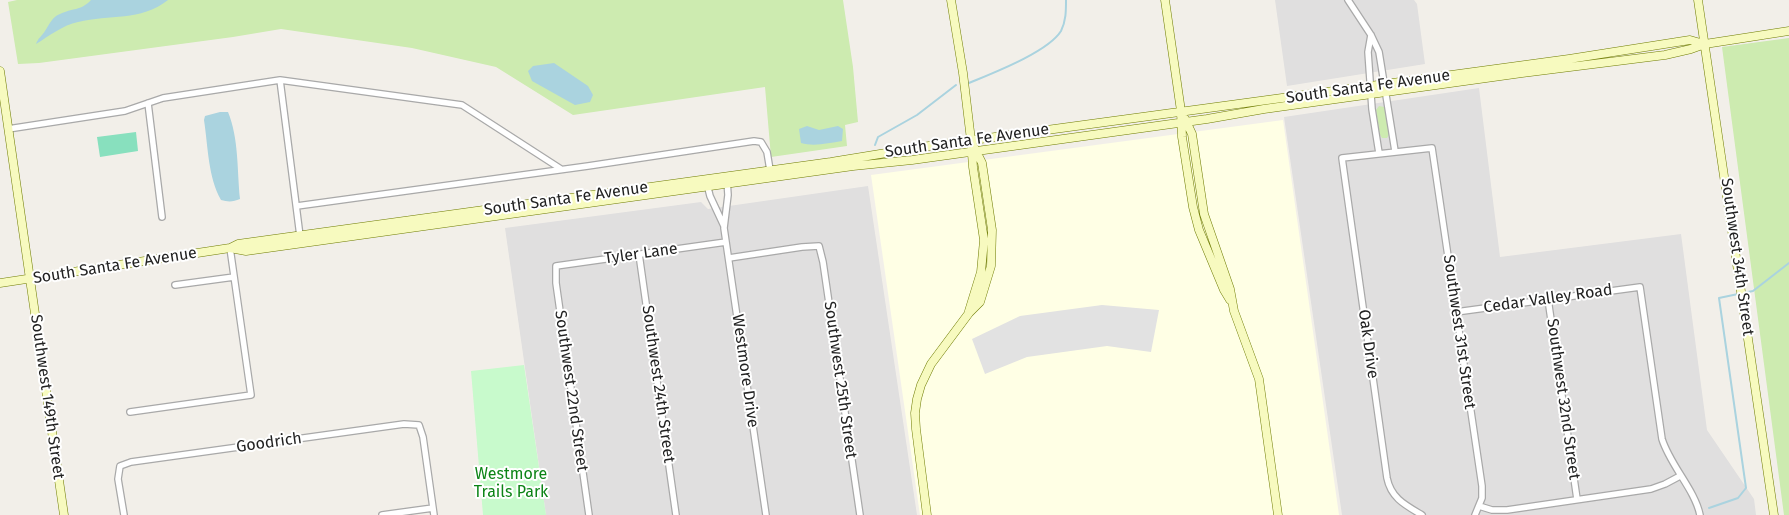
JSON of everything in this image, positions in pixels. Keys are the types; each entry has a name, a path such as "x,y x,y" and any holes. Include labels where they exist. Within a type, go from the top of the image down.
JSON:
{"main road":[{"path":"927,515 916,429 915,413 917,399 931,364 969,313 980,302 991,266 992,251 992,230 983,168 974,151 951,0"},
{"path":"1165,0 1181,111 1184,122 1192,134 1204,214 1230,289 1232,304 1259,379 1278,515"},
{"name":"Southwest 34th Street","path":"1698,0 1774,515"},
{"name":"South Santa Fe Avenue","path":"230,248 246,251 726,180 912,160 1184,122 1371,90 1690,40 1705,44 1789,31"},
{"name":"Southwest 149th Street","path":"0,71 64,515"},
{"name":"South Santa Fe Avenue","path":"726,180 770,170 972,140 1181,111 1371,90"},
{"name":"South Santa Fe Avenue","path":"0,283 230,248 238,244 707,183"}],"street":[{"path":"1348,0 1371,35 1379,52 1395,151 1379,153 1368,52 1371,35"},
{"path":"8,129 126,111 163,98 280,80 462,105 561,169"},
{"path":"280,80 300,236"},
{"path":"148,104 162,217"},
{"path":"297,206 754,141 761,142 765,146 770,170"},
{"name":"Southwest 31st Street","path":"1395,151 1432,148 1482,486 1480,506"},
{"name":"Oak Drive","path":"1379,153 1342,158 1387,478 1392,492 1400,502 1422,515"},
{"name":"Westmore Drive","path":"726,180 728,195 724,228 766,515"},
{"name":"Westmore Drive","path":"707,183 710,196 724,228"},
{"name":"Tyler Lane","path":"556,266 726,242"},
{"name":"Southwest 25th Street","path":"728,258 802,246 819,246 860,515"},
{"path":"130,412 252,395 230,248"},
{"name":"Southwest 24th Street","path":"639,254 676,515"},
{"name":"Southwest 22nd Street","path":"556,266 556,284 589,515"},
{"path":"174,286 234,277"},
{"name":"Cedar Valley Road","path":"1456,312 1640,287 1662,439 1667,454 1680,476"},
{"name":"Southwest 32nd Street","path":"1548,298 1577,499"},
{"name":"Goodrich","path":"124,515 118,479 120,466 131,462 404,424 419,425 423,437 433,508"},
{"path":"1474,515 1480,506 1492,510 1507,510 1660,486 1680,476 1697,504 1700,515"},
{"path":"382,515 433,508 434,515"},
{"path":"1406,515 1410,508"}],"shaded area":[{"path":"1275,0 1414,0 1417,4 1425,64 1287,86"},
{"path":"1479,88 1500,257 1681,234 1707,430 1754,499 1756,515 1342,515 1284,117"},
{"path":"1283,120 1339,515 920,515 871,175"},
{"path":"868,186 917,515 546,515 505,228 701,202 708,209"},
{"path":"1102,305 1159,310 1151,352 1107,346 1027,357 985,374 972,339 1020,316"}],"green space":[{"path":"17,0 843,0 853,67 858,122 845,125 847,146 771,157 765,87 573,115 496,67 412,48 281,29 39,63 18,64 8,2"},
{"path":"1789,38 1789,515 1784,515 1722,47"},
{"path":"1379,106 1387,109 1390,133 1387,138 1382,138 1380,135 1376,110"},
{"path":"136,132 138,151 100,157 97,137"},
{"name":"Westmore Trails Park","path":"524,365 546,515 483,515 471,371"}],"water":[{"path":"91,0 168,0 147,12 136,15 72,23 36,44 57,15 84,6"},
{"path":"554,63 588,86 593,95 590,102 575,105 532,81 528,71 533,66"},
{"path":"228,112 236,144 240,199 233,201 221,200 213,181 209,161 204,120 205,116"},
{"path":"807,126 819,130 838,126 843,129 842,141 816,145 801,143 799,129"}],"waterway":[{"path":"969,83 992,74 1045,47 1061,31 1066,12 1066,0"},
{"path":"875,145 878,137 917,115 956,85"},
{"path":"1743,293 1753,291 1789,263"},
{"path":"1709,508 1738,498 1746,488 1719,298 1738,294"}]}
